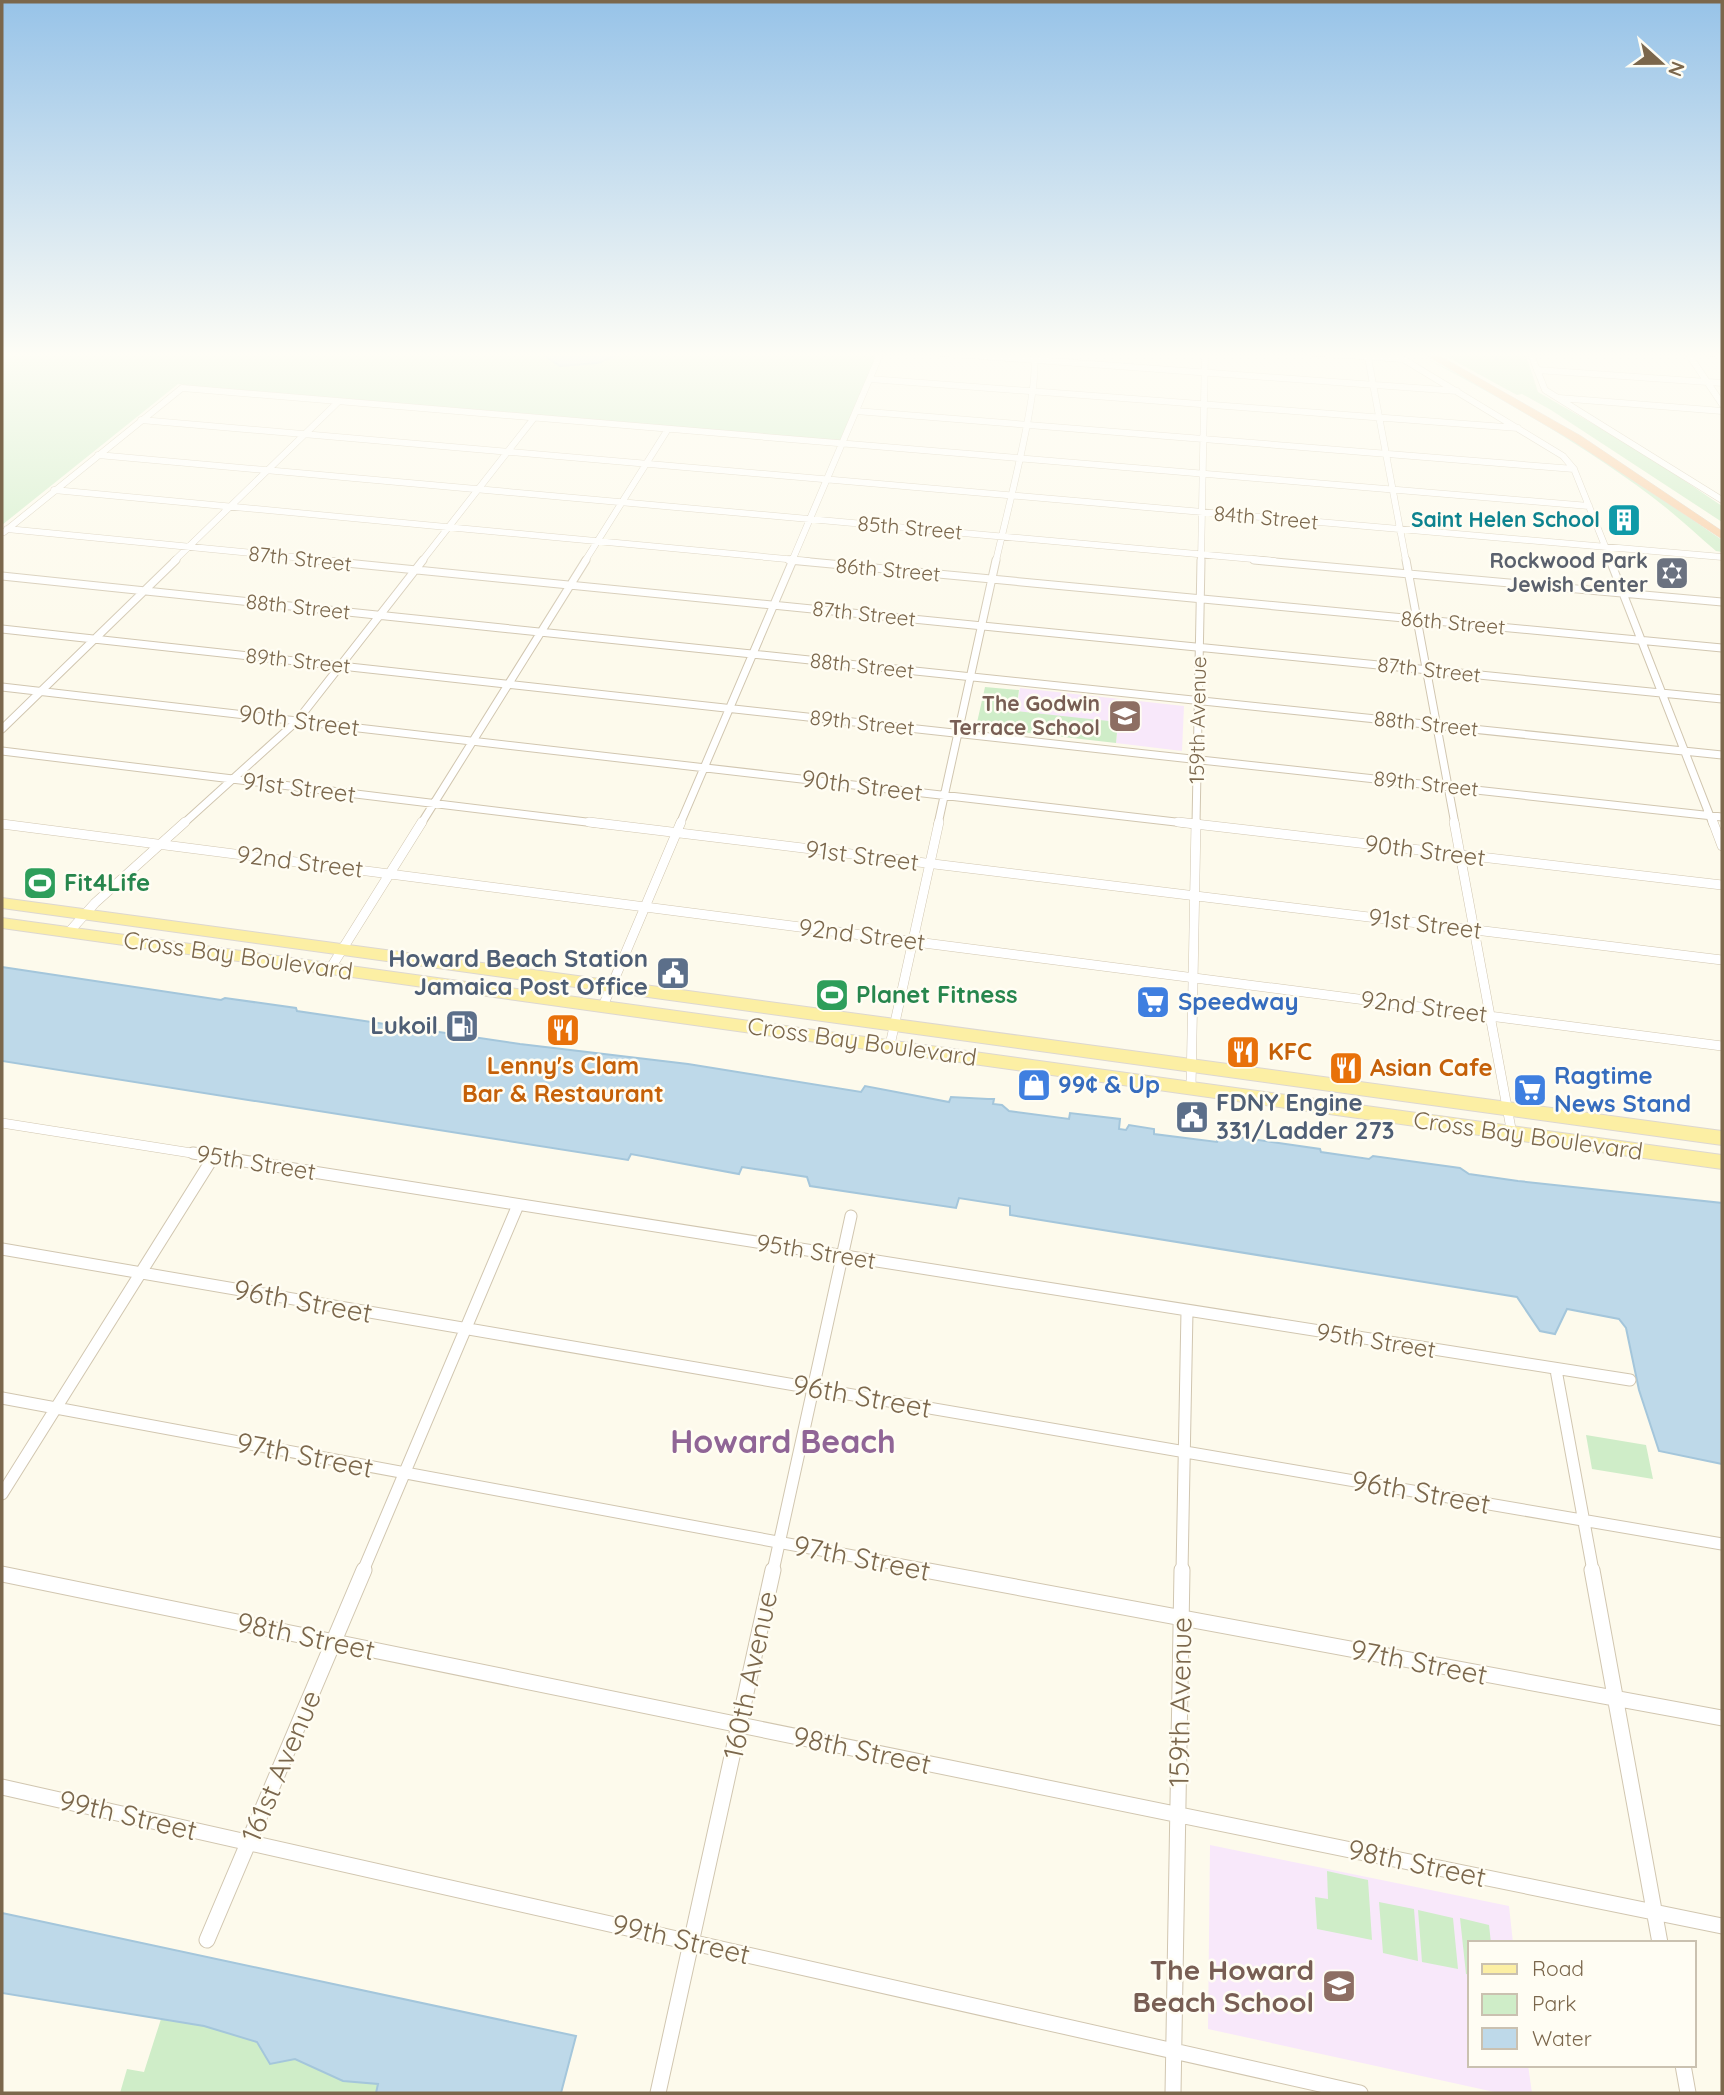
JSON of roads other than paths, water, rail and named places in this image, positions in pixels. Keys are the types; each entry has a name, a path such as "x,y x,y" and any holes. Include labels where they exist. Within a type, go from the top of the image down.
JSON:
{"highway":[{"path":"1595,450 1722,536"},
{"path":"1606,450 1722,526"}],"main road":[{"name":"Cross Bay Boulevard","path":"2,903 1722,1138"},
{"name":"Cross Bay Boulevard","path":"2,923 1722,1162"}],"street":[{"path":"4,531 104,450"},
{"path":"2,729 289,450"},
{"name":"84th Street","path":"480,450 1722,557"},
{"path":"330,969 655,450"},
{"path":"603,1006 838,450"},
{"path":"921,450 1589,506"},
{"path":"890,1045 1020,450"},
{"name":"159th Avenue","path":"1191,1088 1203,450"},
{"path":"1334,450 1574,469"},
{"path":"1385,450 1512,1134"},
{"path":"1553,450 1563,456 1574,469 1722,846"},
{"path":"1641,450 1722,500"},
{"path":"69,932 85,914 297,721 507,452"},
{"name":"85th Street","path":"98,455 1722,602"},
{"name":"86th Street","path":"54,491 1722,648"},
{"name":"87th Street","path":"4,531 1722,699"},
{"name":"88th Street","path":"2,576 1722,755"},
{"name":"89th Street","path":"2,629 1722,817"},
{"name":"90th Street","path":"2,687 1722,885"},
{"name":"91st Street","path":"2,751 1722,960"},
{"name":"92nd Street","path":"2,824 1722,1046"},
{"name":"95th Street","path":"2,1123 1630,1380"},
{"path":"2,1494 214,1156"},
{"name":"161st Avenue","path":"207,1940 518,1205"},
{"name":"160th Avenue","path":"658,2093 851,1216"},
{"name":"96th Street","path":"2,1249 1722,1544"},
{"name":"159th Avenue","path":"1173,2093 1187,1311"},
{"path":"1556,1370 1660,1941"},
{"name":"97th Street","path":"2,1398 1722,1718"},
{"name":"98th Street","path":"2,1574 1722,1926"},
{"name":"99th Street","path":"2,1787 1360,2093"},
{"path":"1683,2067 1688,2093"}],"water":[{"path":"2,967 221,1000 225,998 296,1008 297,1011 520,1044 688,1064 861,1092 865,1086 949,1102 951,1097 994,1099 993,1104 1002,1105 1009,1111 1069,1119 1070,1113 1120,1119 1119,1129 1126,1130 1129,1125 1154,1129 1154,1134 1217,1142 1218,1134 1369,1159 1373,1156 1460,1168 1469,1174 1518,1181 1722,1203 1722,1464 1659,1451 1639,1390 1626,1328 1619,1319 1567,1309 1555,1334 1540,1331 1517,1297 1010,1215 1010,1206 959,1198 956,1208 810,1186 807,1177 742,1167 739,1174 631,1154 628,1160 2,1061"},
{"path":"2,1913 576,2036 561,2093 376,2093 378,2084 343,2081 295,2059 270,2064 257,2042 204,2026 2,1993"}],"place":[{"name":"Saint Helen School","path":"1624,520"},
{"name":"Rockwood Park Jewish Center","path":"1672,573"},
{"name":"The Godwin Terrace School","path":"1125,716"},
{"name":"Fit4Life","path":"40,883"},
{"name":"Howard Beach Station Jamaica Post Office","path":"673,973"},
{"name":"Planet Fitness","path":"832,995"},
{"name":"Speedway","path":"1153,1002"},
{"name":"Lukoil","path":"462,1026"},
{"name":"Lenny's Clam Bar & Restaurant","path":"563,1030"},
{"name":"KFC","path":"1243,1052"},
{"name":"Asian Cafe","path":"1346,1068"},
{"name":"99¢ & Up","path":"1034,1085"},
{"name":"Ragtime News Stand","path":"1530,1090"},
{"name":"FDNY Engine 331/Ladder 273","path":"1192,1117"},
{"name":"The Howard Beach School","path":"1339,1986"}],"district":[{"name":"Howard Beach","path":"783,1442"}]}
